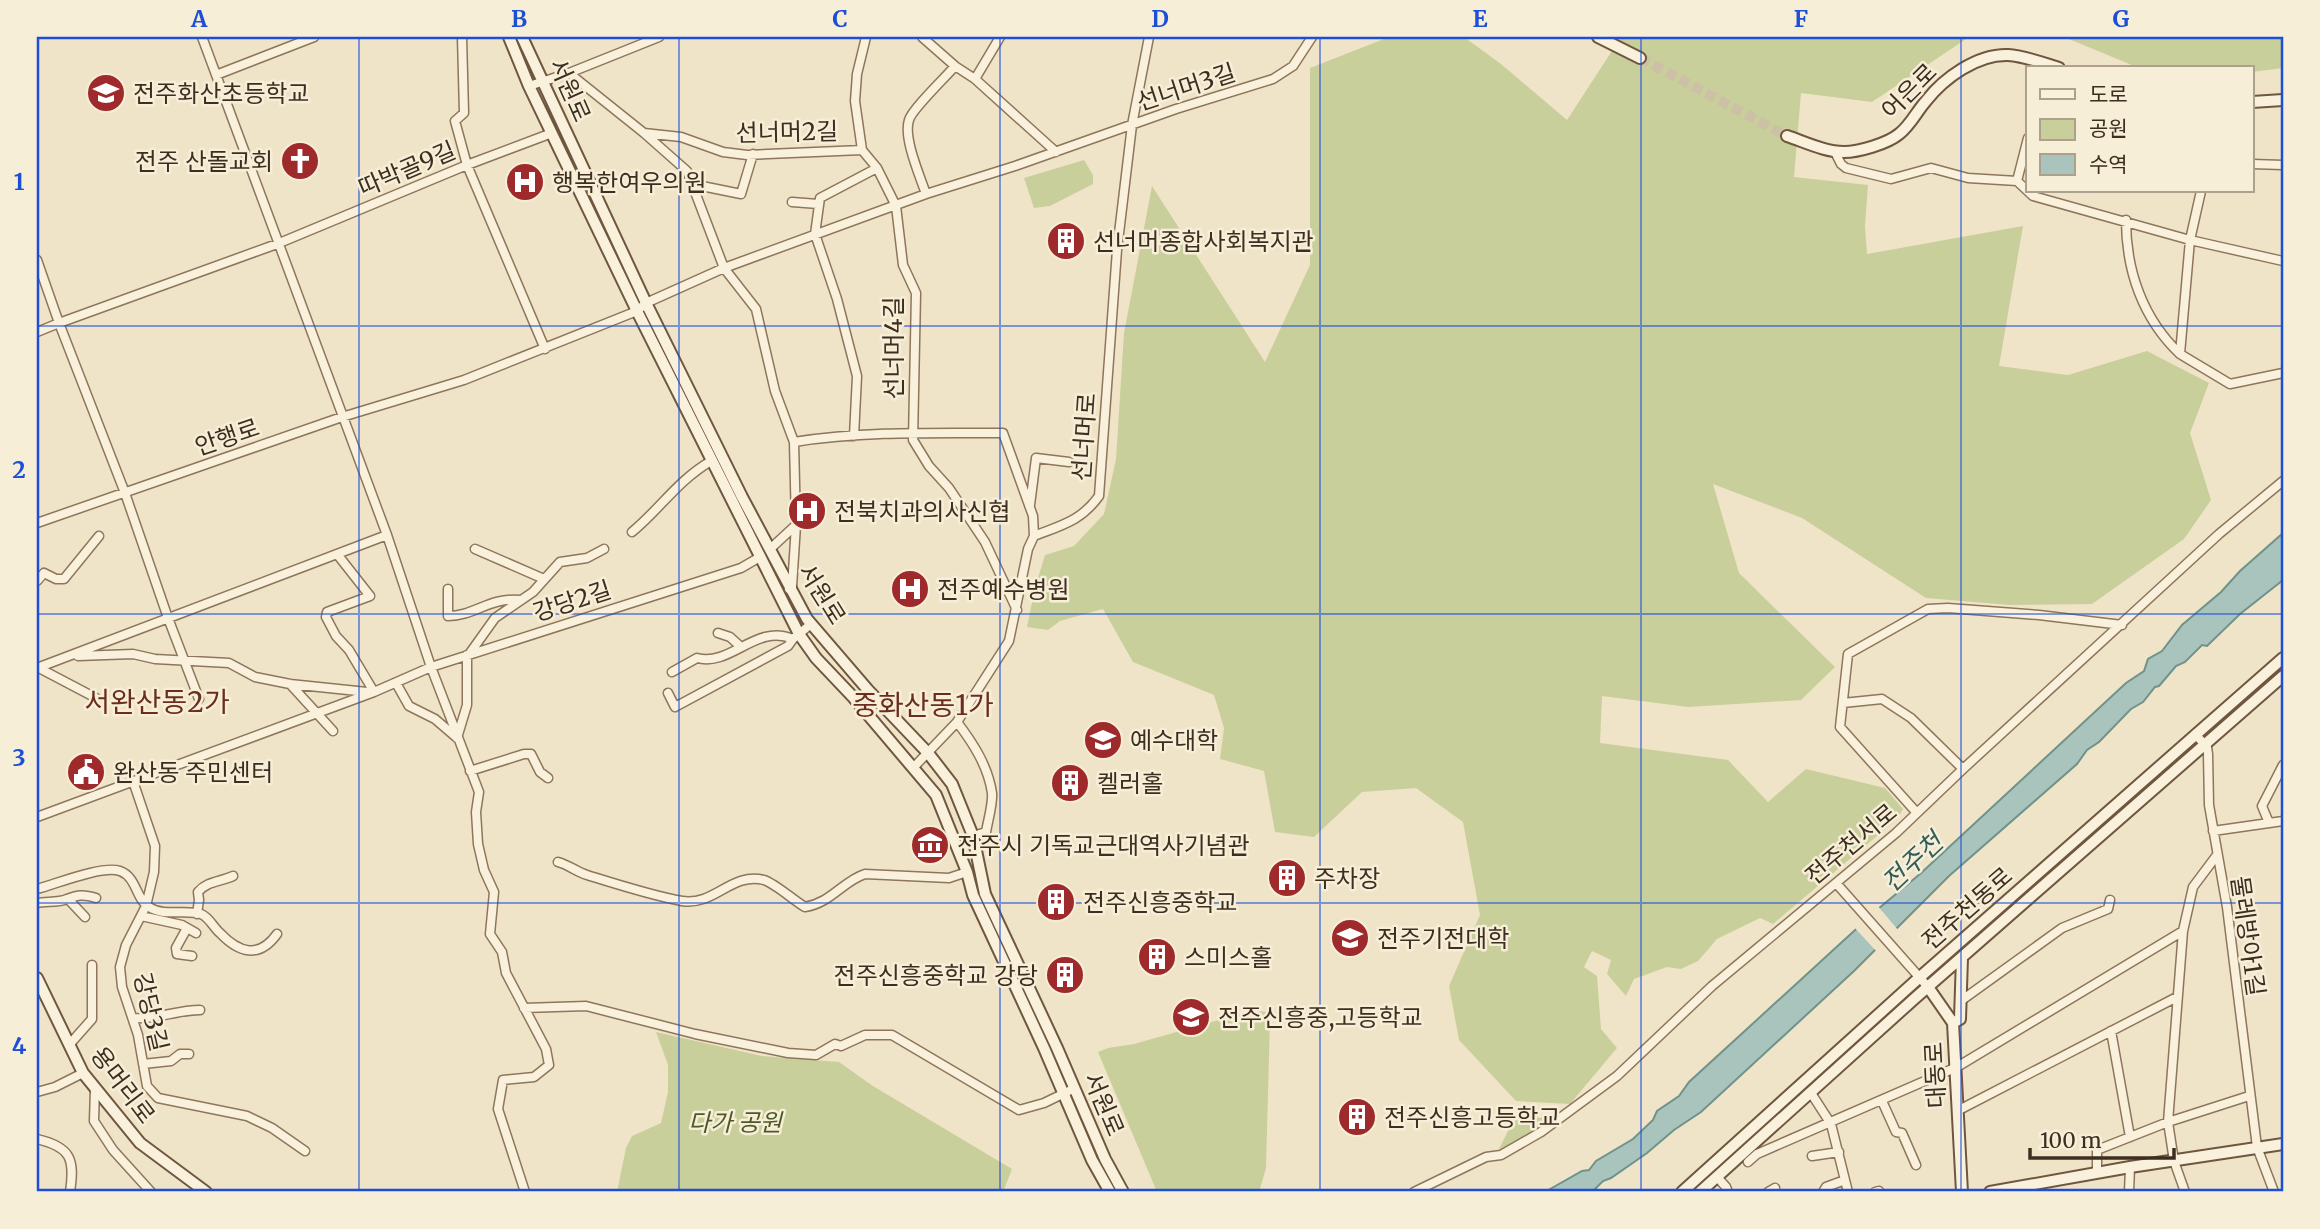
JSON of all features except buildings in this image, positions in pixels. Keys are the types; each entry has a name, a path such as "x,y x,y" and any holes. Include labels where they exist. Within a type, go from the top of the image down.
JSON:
{"street":[{"path":"202,37 387,535 431,667 479,792 476,812 478,844 484,870 494,892 490,934 502,952 506,972 547,1049 549,1065 534,1077 503,1080 498,1109 525,1192"},
{"path":"216,75 314,37"},
{"path":"462,37 464,113 454,121 467,164 545,349"},
{"name":"서원로","path":"509,37 552,133 811,624 928,753 951,783 974,836 985,894 1070,1091 1092,1160 1110,1192"},
{"name":"서원로","path":"522,37 711,461 780,594 796,636 936,795 967,872 973,895 1123,1192"},
{"path":"529,86 659,37"},
{"path":"866,37 857,74 855,100 862,150 877,169 896,206"},
{"path":"922,37 955,66 975,79 1056,152"},
{"path":"975,79 1000,37"},
{"name":"선너머로","path":"1034,536 1088,511 1099,496 1117,250 1132,125 1149,37"},
{"name":"선너머3길","path":"642,307 724,268 815,234 926,194 1273,79 1293,66 1312,37"},
{"path":"1598,37 1640,58"},
{"name":"어은로","path":"1787,136 1835,152 1870,148 1899,135 1925,101 1947,80 1966,67 1990,57 2006,55 2052,66"},
{"path":"926,194 911,148 909,119 955,66"},
{"path":"569,73 687,171 724,268 756,309 775,391 794,442 796,525 792,587 780,594"},
{"path":"2254,102 2283,100"},
{"name":"따박골9길","path":"37,332 277,244 467,164 552,133"},
{"name":"선너머2길","path":"644,133 681,137 723,152 753,155 862,150"},
{"path":"2017,181 2026,146"},
{"path":"1835,152 1846,168 1891,179 1931,168 1968,178 2017,181 2026,189"},
{"path":"692,184 741,194 753,155"},
{"path":"2254,163 2283,165"},
{"path":"815,234 820,198 877,169"},
{"path":"2029,192 2033,196 2190,240 2283,261"},
{"path":"2180,354 2190,240 2201,192"},
{"path":"792,202 818,204"},
{"name":"선너머4길","path":"896,206 903,265 916,293 913,440 985,542 1017,610"},
{"path":"2126,220 2126,247 2144,307 2162,337 2180,354 2230,384 2283,373"},
{"name":"선너머4길","path":"815,234 830,276 857,376 854,436"},
{"path":"37,260 200,699"},
{"name":"안행로","path":"37,523 342,417 464,380 642,307"},
{"name":"선너머4길","path":"794,442 825,437 913,433 1003,433 1033,516 1034,536"},
{"path":"1030,507 1036,458 1069,462"},
{"path":"632,532 652,515 682,481 711,461"},
{"name":"전주천서로","path":"1415,1192 1486,1157 1501,1155 1541,1132 1617,1076 1712,986 1896,833 2220,534 2283,481"},
{"path":"770,549 796,525"},
{"path":"37,667 387,535"},
{"path":"37,581 44,573 56,579 64,579 99,536"},
{"path":"913,768 957,722 1009,642 1028,549 1034,536"},
{"path":"457,738 467,705 468,654 495,618 533,592 560,562 587,558 604,548"},
{"path":"475,549 544,579"},
{"path":"337,554 370,596 327,612 326,617 336,636 349,650 372,692"},
{"name":"강당2길","path":"37,817 396,683 431,667 741,568 760,557"},
{"path":"448,589 449,616 461,616 482,605 507,599 520,600"},
{"path":"1917,813 1840,727 1848,654 1928,609 2039,615 2122,625"},
{"path":"668,693 675,707 788,646 811,624"},
{"path":"718,633 730,637 741,648"},
{"path":"672,673 697,658 710,662 764,637 780,633 796,636"},
{"path":"71,656 134,654 155,659 229,663 256,677 290,684 372,692"},
{"name":"전주천동로","path":"1682,1192 1916,972 2283,658"},
{"path":"37,667 96,698"},
{"name":"전주천동로","path":"1700,1192 1928,987 2283,676"},
{"path":"396,683 409,706 435,719 457,738"},
{"path":"290,684 333,731"},
{"path":"1843,703 1882,699 1910,718 1963,769"},
{"path":"957,722 984,763 992,795 986,832 974,836"},
{"path":"2195,734 2205,745"},
{"name":"물레방아1길","path":"2205,745 2208,754 2213,831 2227,907 2249,1096 2257,1147 2274,1192"},
{"path":"470,771 531,754 540,772 548,778"},
{"path":"2269,823 2262,806 2283,765"},
{"name":"강당3길","path":"132,781 155,846 154,872 146,906 126,945 120,967 122,986 133,1018 147,1086 158,1098 247,1116 272,1128 305,1151"},
{"path":"2213,831 2283,821"},
{"path":"2185,1192 2174,1161 2168,1122 2183,931 2193,887 2217,855"},
{"path":"558,862 568,864 584,874 684,901 705,900 726,886 745,879 765,880 805,906 818,905 855,877 865,874 949,878 967,872"},
{"path":"37,889 109,869 122,872 135,884 146,906 159,912 197,914 210,921 240,949 260,949 268,945 277,934"},
{"path":"197,914 200,888 233,876"},
{"name":"대동로","path":"1836,883 1916,972 1953,1023 1962,1192"},
{"path":"37,903 83,894 96,898"},
{"path":"68,899 85,917"},
{"path":"1962,1000 2062,928 2108,909 2110,900"},
{"path":"141,915 187,928 195,933"},
{"path":"187,928 176,948 177,954 192,956"},
{"path":"1748,1162 1757,1154 1957,1067 2183,931"},
{"path":"1953,1023 1960,1019 1962,958"},
{"path":"69,1045 92,1018 92,965"},
{"name":"용머리로","path":"37,978 83,1073 140,1143 206,1192"},
{"path":"1959,1110 2177,997"},
{"path":"524,1008 586,1006 695,1034 788,1053 816,1055 835,1044 841,1046 865,1035 892,1035 1019,1110 1044,1103 1070,1091"},
{"path":"133,1018 147,1019 166,1013 200,1010"},
{"path":"2111,1031 2130,1137"},
{"path":"143,1064 171,1061 180,1054 189,1054"},
{"path":"37,1091 55,1087 83,1073"},
{"path":"95,1088 94,1121 113,1150 151,1192"},
{"path":"1811,1093 1831,1124 1847,1192"},
{"path":"2097,1173 2097,1150 2168,1122 2249,1096"},
{"path":"1882,1101 1896,1132 1902,1133 1916,1165"},
{"path":"37,1139 61,1146 68,1153 72,1163 71,1192"},
{"path":"1990,1192 2283,1144"},
{"path":"1812,1156 1839,1152"},
{"path":"2129,1192 2130,1167"},
{"path":"1717,1178 1727,1187 1728,1192"},
{"path":"1823,1192 1826,1187 1845,1180"}],"green space":[{"path":"1389,37 1464,37 1501,64 1567,120 1621,37 1969,37 1872,102 1801,93 1794,177 1868,185 1865,226 1867,254 2023,226 1999,366 2068,375 2147,351 2209,383 2190,433 2211,500 2184,539 2092,604 2009,605 1926,598 1802,518 1713,484 1739,573 1835,667 1801,700 1688,707 1602,696 1600,743 1728,760 1768,802 1806,769 1885,788 1903,809 1897,819 1773,924 1760,918 1717,939 1698,961 1681,969 1667,967 1634,979 1626,996 1607,974 1611,960 1592,951 1584,967 1597,976 1601,1029 1617,1048 1570,1104 1516,1101 1459,1040 1449,986 1480,915 1463,822 1416,788 1362,792 1314,837 1275,832 1264,771 1220,759 1224,728 1214,695 1133,662 1103,609 1060,621 1048,630 1027,627 1045,555 1074,546 1104,514 1116,459 1124,333 1152,186 1265,362 1310,265 1310,68"},
{"path":"2064,37 2283,37 2283,68 2254,72 2254,66 2134,66"},
{"path":"1084,160 1093,175 1093,184 1050,206 1034,208 1024,178"},
{"path":"1254,1010 1266,1012 1270,1020 1266,1168 1259,1192 1157,1192 1098,1052"},
{"name":"다가 공원","path":"656,1032 762,1056 839,1062 873,1086 1012,1169 1003,1192 617,1192 626,1148 632,1136 661,1123 668,1092 668,1065"},
{"path":"1511,1115 1556,1117 1498,1151 1508,1131"}],"water":[{"path":"2283,533 2283,580 2240,614 2207,646 2202,645 2185,662 2176,666 2143,702 2131,709 2099,742 2087,750 2077,764 1949,876 1854,971 1701,1112 1594,1190 1545,1192 1582,1171 1589,1170 1596,1161 1633,1139 1653,1120 1657,1111 1679,1096 1689,1082 1878,909 1920,874 2126,683 2144,671 2148,659 2162,651 2182,625"}],"pier":[{"path":"1877,905 1898,930 1877,952 1854,927"}],"tunnel":[{"path":"1640,58 1787,136"}],"place":[{"name":"전주화산초등학교","path":"106,93"},
{"name":"전주 산돌교회","path":"300,161"},
{"name":"행복한여우의원","path":"525,182"},
{"name":"선너머종합사회복지관","path":"1066,241"},
{"name":"전북치과의사신협","path":"807,511"},
{"name":"전주예수병원","path":"910,589"},
{"name":"예수대학","path":"1103,740"},
{"name":"완산동 주민센터","path":"86,772"},
{"name":"켈러홀","path":"1070,783"},
{"name":"전주시 기독교근대역사기념관","path":"930,845"},
{"name":"주차장","path":"1287,878"},
{"name":"전주신흥중학교","path":"1056,902"},
{"name":"전주기전대학","path":"1350,938"},
{"name":"스미스홀","path":"1157,957"},
{"name":"전주신흥중학교 강당","path":"1065,975"},
{"name":"전주신흥중,고등학교","path":"1191,1017"},
{"name":"전주신흥고등학교","path":"1357,1117"}],"district":[{"name":"서완산동2가","path":"157,702"},
{"name":"중화산동1가","path":"923,705"}],"water label":[{"name":"전주천","path":"1912,862"}]}
